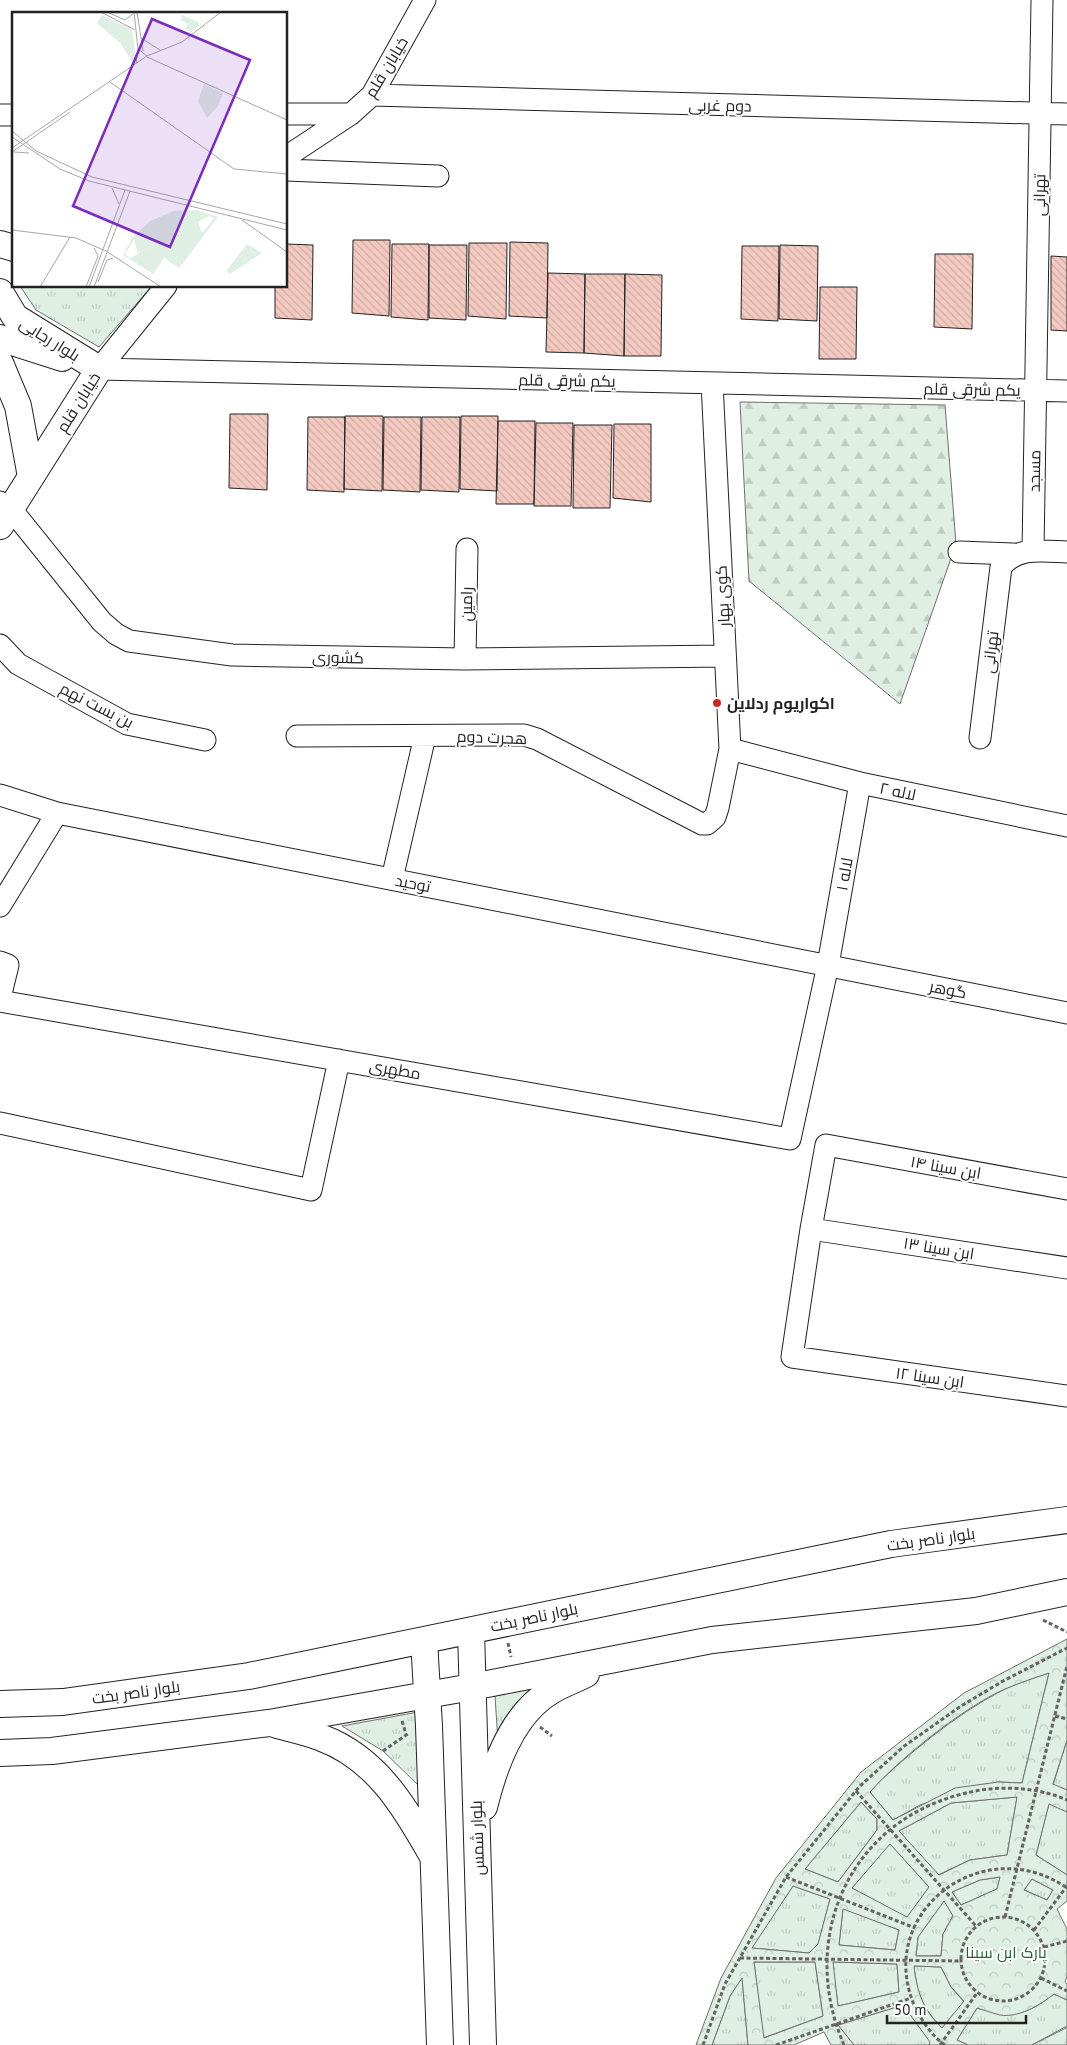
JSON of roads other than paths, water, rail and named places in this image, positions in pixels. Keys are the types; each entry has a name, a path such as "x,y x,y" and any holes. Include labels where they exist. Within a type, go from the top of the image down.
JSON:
{"main road":[{"name":"بلوار رجایی","path":"0,292 8,322 99,369"},
{"name":"بلوار رجایی","path":"0,338 99,369"},
{"path":"0,363 18,406 31,477"},
{"name":"خیابان قلم","path":"4,512 31,477 99,369"},
{"name":"بلوار ناصر بخت","path":"0,1704 63,1702 249,1676 891,1544 1067,1520"},
{"path":"0,1753 52,1751 270,1723 427,1696 721,1639 976,1611 1067,1592"},
{"name":"بلوار شمس","path":"471,1631 483,2045"},
{"path":"424,1640 440,2045"},
{"path":"478,1832 492,1776 512,1733 524,1716 550,1691 622,1658"},
{"path":"270,1723 323,1738 371,1768 409,1814 434,1858"}],"street":[{"name":"خیابان قلم","path":"288,156 352,114 372,95 425,0"},
{"name":"تهرانی","path":"1036,391 1042,0"},
{"name":"دوم غربی","path":"372,95 1067,114"},
{"path":"288,114 352,114"},
{"path":"288,170 438,176"},
{"name":"خیابان قلم","path":"99,369 164,288"},
{"name":"یکم شرقی قلم","path":"99,369 1067,391"},
{"name":"کوی بهار","path":"712,383 730,749 718,808"},
{"name":"مسجد","path":"1015,557 1036,391"},
{"name":"کشوری","path":"4,512 102,622 116,634 129,641 232,655 466,658 725,656"},
{"name":"رامین","path":"466,658 467,549"},
{"path":"959,552 1015,557 1067,552"},
{"name":"تهرانی","path":"980,738 1015,557"},
{"name":"بن بست نهم","path":"0,645 18,664 127,724 205,740"},
{"name":"هجرت دوم","path":"296,736 524,735 537,738 702,824 707,824 714,817 718,808"},
{"path":"392,879 425,736"},
{"name":"لاله ۲","path":"730,749 860,783 1067,826"},
{"name":"لاله ۱","path":"790,1138 828,966 860,783"},
{"name":"توحید","path":"0,795 57,813 828,966"},
{"path":"0,906 57,813"},
{"path":"0,999 4,964"},
{"name":"گوهر","path":"828,966 1067,1013"},
{"name":"مطهری","path":"0,999 790,1138"},
{"path":"0,1123 311,1190 339,1060"},
{"name":"ابن سینا ۱۴","path":"811,1228 826,1145 1067,1188"},
{"name":"ابن سینا ۱۳","path":"811,1228 1067,1268"},
{"name":"ابن سینا ۱۲","path":"811,1228 792,1357 1067,1396"}],"place":[{"name":"اکواریوم ردلاین","path":"717,703"}],"park label":[{"name":"پارک ابن سینا","path":"1006,1952"}]}
